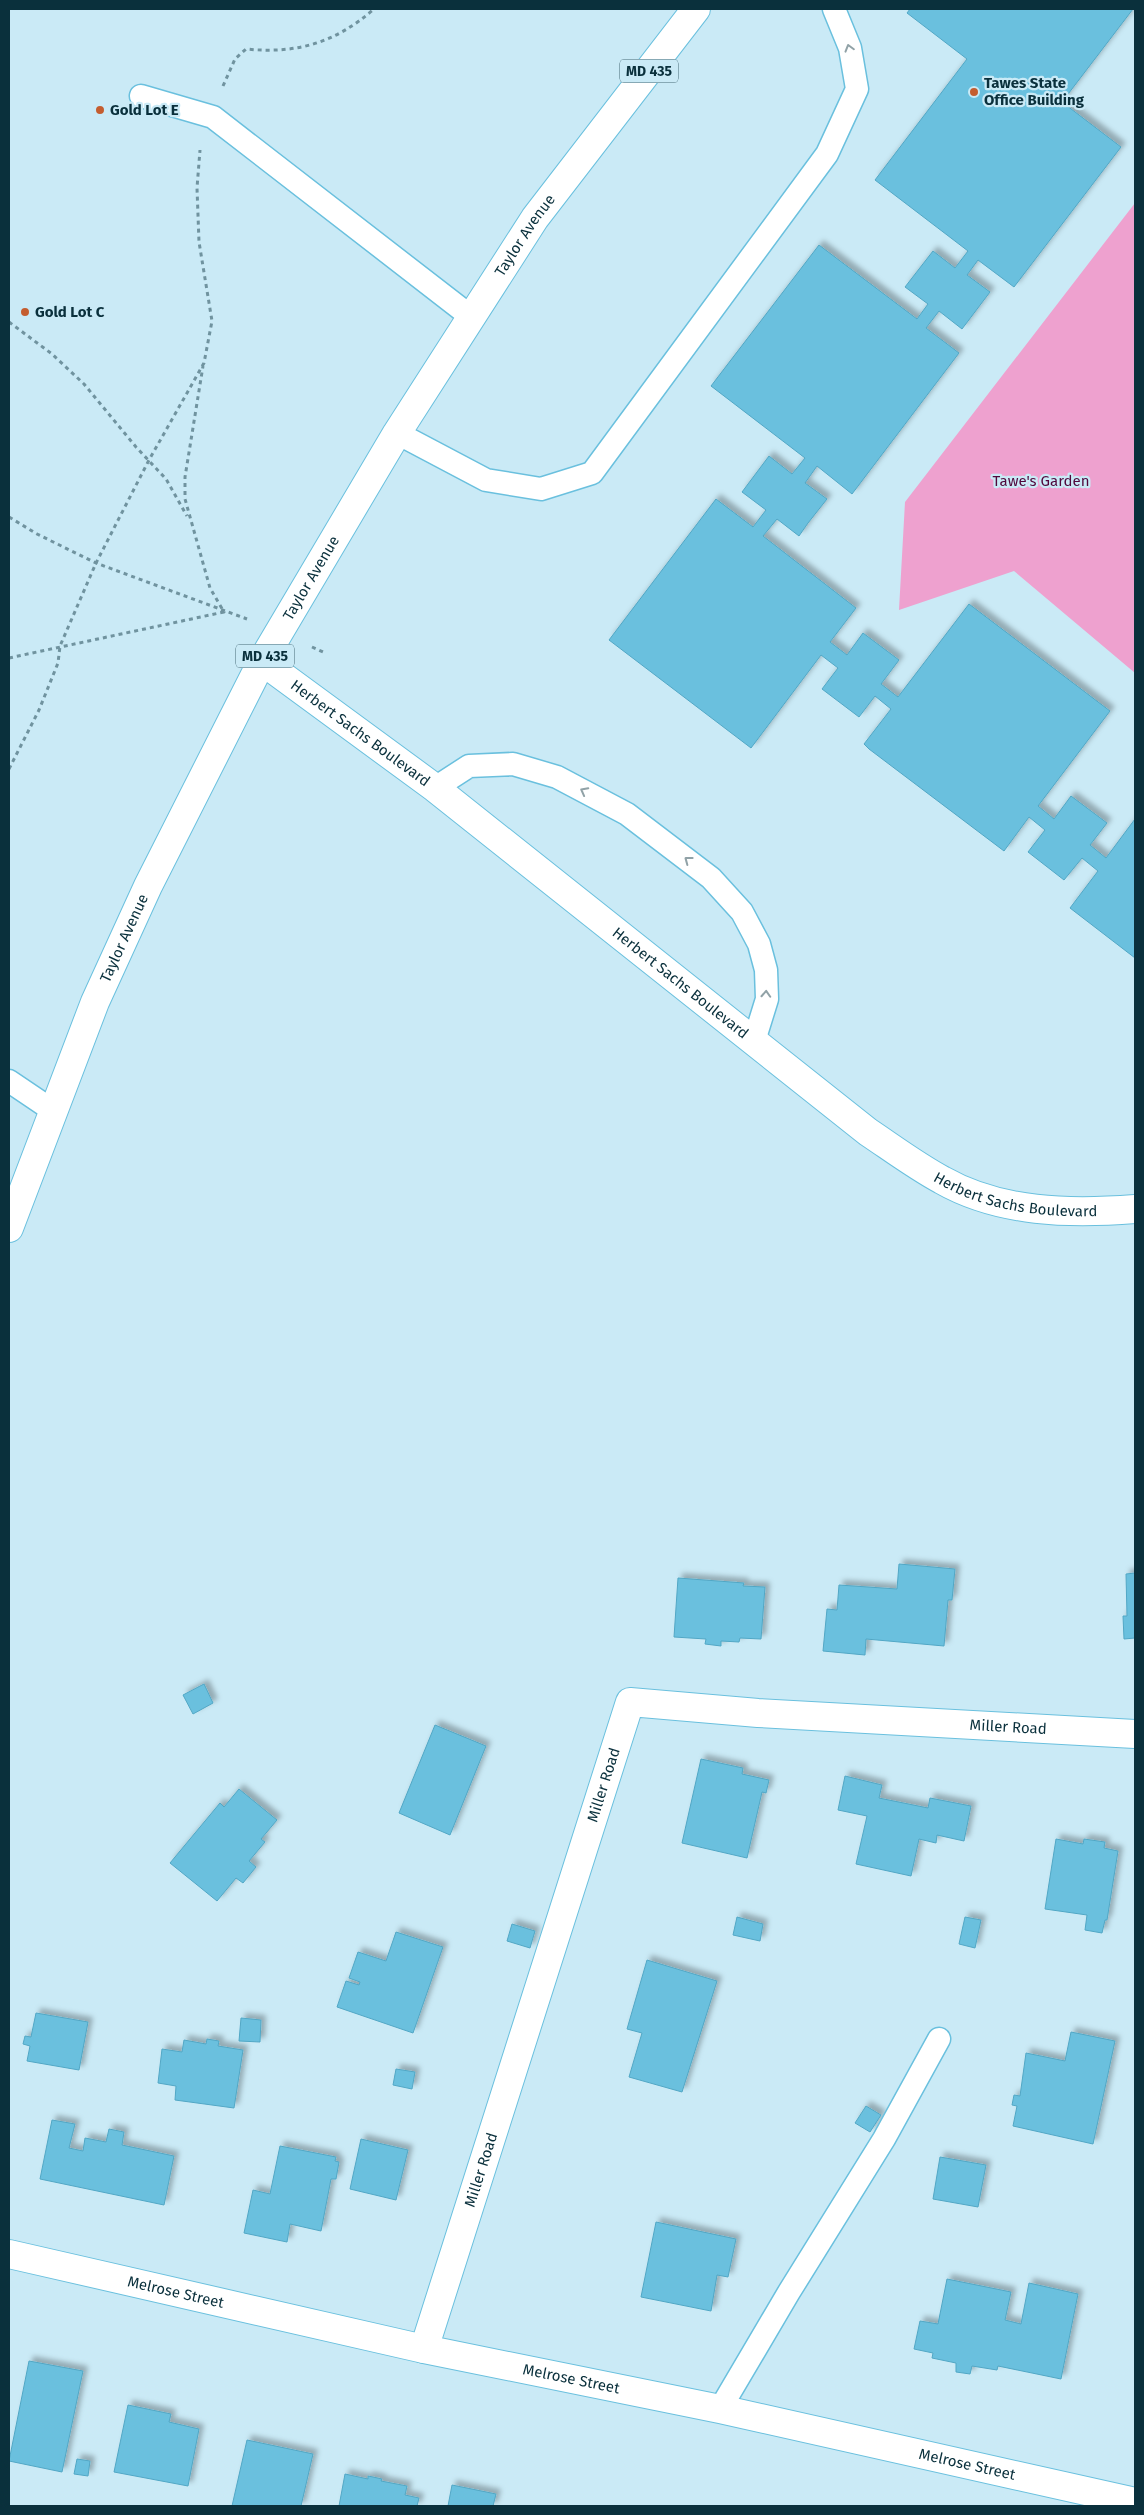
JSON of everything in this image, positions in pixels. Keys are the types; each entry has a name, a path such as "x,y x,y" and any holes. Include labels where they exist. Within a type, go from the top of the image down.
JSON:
{"street":[{"name":"Taylor Avenue","path":"9,1228 94,1002 144,895 262,661 397,433 470,316 535,218 606,129 691,10"},
{"name":"Herbert Sachs Boulevard","path":"262,661 435,788 868,1132 943,1181 993,1202 1058,1211 1135,1209"},
{"name":"Miller Road","path":"424,2349 630,1702 758,1713 1135,1734"},
{"name":"Melrose Street","path":"9,2254 424,2349 720,2409 1135,2502"}],"lane":[{"path":"397,433 486,480 541,489 592,473 826,154 857,89 850,48 834,9"},
{"path":"141,96 213,117 470,316"},
{"path":"435,788 469,766 513,764 557,777 627,814 711,878 742,912 759,944 764,961 767,999 754,1041"},
{"path":"9,1082 52,1110"},
{"path":"720,2409 789,2292 884,2139 939,2039"}],"path":[{"path":"224,612 210,588 185,499 185,478 212,320 199,242 197,188 201,140 213,117 231,66 235,59 246,49 266,51 298,49 354,26 374,9"},
{"path":"9,322 67,367 166,479 189,518"},
{"path":"9,769 39,710 58,663 60,646 96,563 149,460 204,363"},
{"path":"9,517 37,534 96,563 224,612 281,631 323,652"},
{"path":"9,658 224,612"}],"green space":[{"name":"Tawe's Garden","path":"1135,203 1135,673 1014,571 899,610 905,502"}],"building":[{"path":"910,9 1133,9 1062,102 1121,147 1014,287 978,260 967,275 990,292 962,329 939,311 926,328 959,353 852,494 817,466 805,483 827,499 799,536 777,519 763,536 856,608 830,642 847,655 863,633 899,660 881,684 898,697 969,604 1110,711 1038,806 1054,819 1071,796 1107,823 1090,845 1106,858 1135,819 1135,958 1070,908 1098,871 1082,858 1064,880 1028,852 1045,830 1029,817 1004,851 869,749 864,744 891,709 875,696 859,717 822,689 838,668 821,655 751,748 609,640 716,499 753,527 766,510 742,492 769,456 792,474 805,458 711,386 819,245 917,319 928,304 905,287 933,251 955,268 968,251 875,180 967,59 907,13"},
{"path":"899,1564 955,1569 952,1600 948,1600 944,1646 866,1639 865,1655 823,1651 827,1609 837,1610 839,1585 897,1589"},
{"path":"1135,1573 1135,1638 1124,1639 1123,1616 1127,1616 1126,1574"},
{"path":"678,1578 744,1583 743,1586 765,1587 761,1639 740,1638 739,1642 721,1641 721,1646 705,1644 706,1639 674,1637"},
{"path":"204,1684 213,1703 193,1714 183,1695"},
{"path":"435,1725 486,1746 450,1835 399,1813"},
{"path":"701,1759 743,1768 742,1774 769,1780 766,1793 762,1792 747,1858 682,1843"},
{"path":"845,1776 882,1785 879,1798 928,1808 930,1798 971,1806 964,1841 937,1835 936,1843 919,1839 911,1876 856,1864 867,1816 838,1810"},
{"path":"239,1789 277,1820 261,1839 265,1842 249,1861 256,1867 243,1883 236,1878 217,1901 170,1863 220,1803 224,1807"},
{"path":"1056,1839 1083,1844 1084,1839 1105,1842 1104,1848 1118,1851 1107,1920 1105,1920 1102,1933 1085,1930 1087,1915 1045,1909"},
{"path":"737,1917 763,1924 760,1941 733,1935"},
{"path":"965,1917 981,1920 975,1948 959,1944"},
{"path":"512,1924 535,1931 530,1948 507,1941"},
{"path":"396,1932 443,1947 413,2033 337,2007 346,1981 359,1985 360,1982 349,1978 358,1952 386,1961"},
{"path":"647,1960 717,1981 682,2092 629,2077 642,2033 627,2029"},
{"path":"36,2013 88,2022 79,2070 27,2061 30,2046 23,2044 25,2036 31,2037"},
{"path":"241,2018 261,2020 260,2042 239,2041"},
{"path":"1071,2032 1115,2041 1093,2144 1013,2126 1017,2106 1012,2105 1014,2095 1020,2096 1026,2053 1065,2061"},
{"path":"207,2039 219,2041 218,2046 243,2050 234,2108 175,2100 176,2086 158,2083 162,2049 182,2052 184,2040 206,2044"},
{"path":"396,2069 415,2072 412,2089 393,2085"},
{"path":"866,2106 881,2115 870,2132 855,2123"},
{"path":"52,2120 75,2124 69,2148 83,2151 85,2138 106,2142 109,2129 124,2132 122,2145 174,2156 164,2205 40,2179"},
{"path":"361,2139 408,2150 396,2200 350,2189"},
{"path":"280,2146 336,2157 335,2161 339,2162 336,2179 331,2179 321,2231 290,2224 287,2242 244,2233 253,2190 270,2194"},
{"path":"940,2157 986,2165 978,2207 933,2199"},
{"path":"656,2222 736,2239 728,2277 717,2275 711,2311 641,2297"},
{"path":"947,2279 1011,2292 1005,2320 1021,2324 1029,2283 1078,2294 1061,2379 998,2366 997,2370 972,2366 970,2374 956,2372 956,2363 932,2358 933,2353 914,2349 920,2321 938,2324"},
{"path":"29,2361 83,2371 62,2472 9,2461"},
{"path":"128,2405 171,2414 169,2422 199,2429 188,2486 114,2472"},
{"path":"247,2440 313,2454 301,2506 232,2506"},
{"path":"77,2459 90,2461 88,2476 74,2474"},
{"path":"345,2474 368,2479 368,2476 382,2479 381,2481 407,2486 405,2495 419,2498 417,2506 339,2506"},
{"path":"452,2485 496,2494 493,2506 448,2506"}],"place":[{"name":"Tawes State Office Building","path":"974,92"},
{"name":"Gold Lot E","path":"100,110"},
{"name":"Gold Lot C","path":"25,312"}]}
